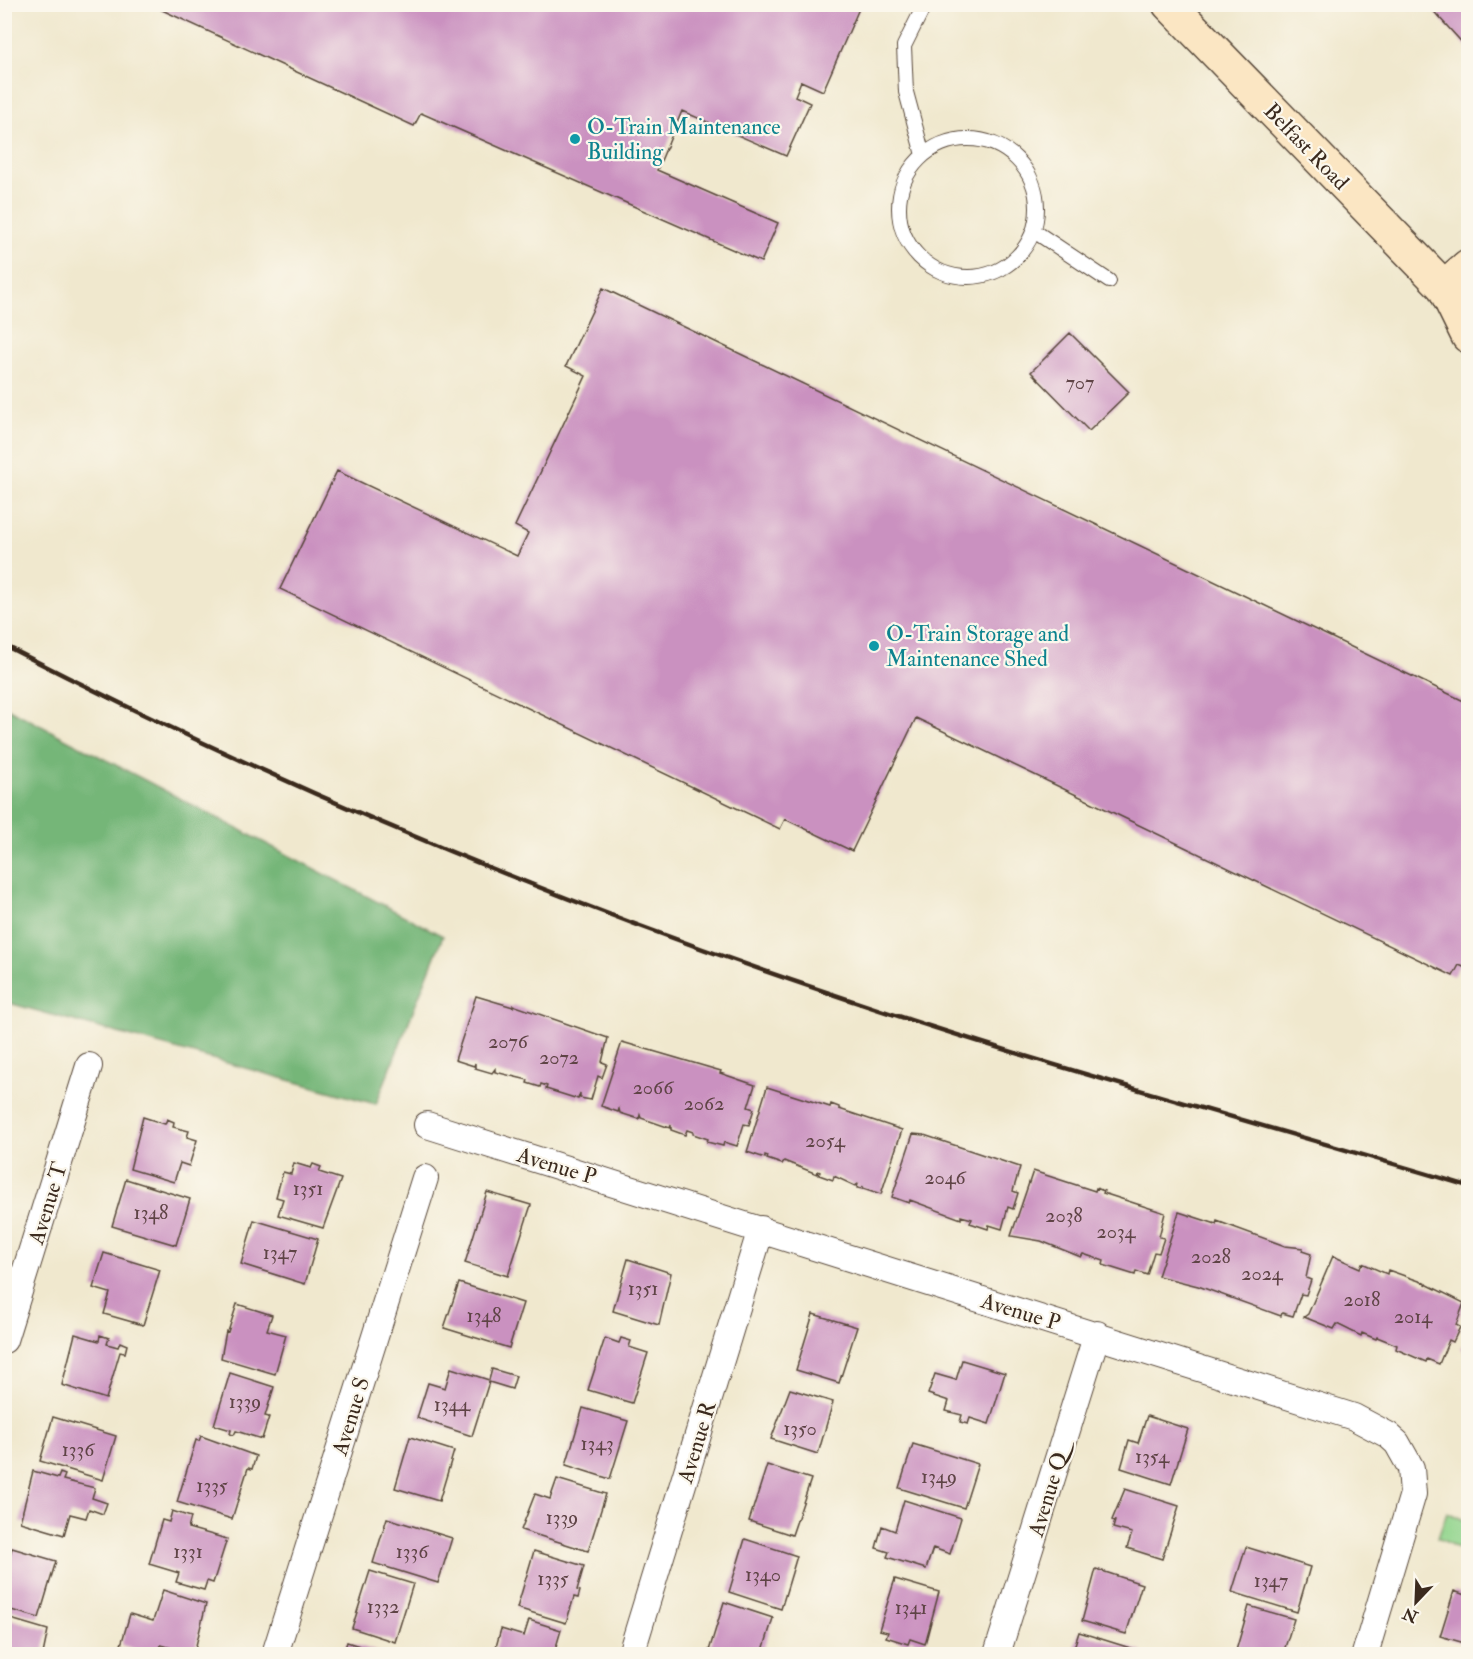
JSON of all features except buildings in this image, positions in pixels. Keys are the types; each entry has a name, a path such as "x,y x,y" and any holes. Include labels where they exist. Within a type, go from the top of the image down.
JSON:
{"street":[{"name":"Belfast Road","path":"1169,4 1456,293 1468,336"},
{"path":"1456,293 1468,266"},
{"name":"Avenue T","path":"4,1340 89,1066"},
{"name":"Avenue P","path":"427,1125 1097,1335 1354,1418 1388,1435 1397,1443 1411,1468 1413,1494 1365,1654"},
{"name":"Avenue S","path":"275,1654 425,1178"},
{"name":"Avenue R","path":"631,1654 761,1229"},
{"name":"Avenue Q","path":"997,1654 1097,1335"}],"lane":[{"path":"923,155 906,92 904,46 925,4"},
{"path":"974,139 992,143 1008,151 1026,171 1037,196 1038,214 1034,231 1020,254 998,271 981,276 963,277 945,274 929,265 915,253 905,238 900,211 903,184 911,168 923,155 938,145 974,139"},
{"path":"1034,231 1109,281"}],"green space":[{"path":"5,707 443,936 376,1104 5,1002"},
{"path":"1447,1512 1468,1522 1468,1553 1438,1538"}],"railway":[{"path":"4,645 205,744 307,790 410,835 618,918 829,993 988,1045 1468,1186"}],"place":[{"name":"O-Train Maintenance Building","path":"575,139"},
{"name":"O-Train Storage and Maintenance Shed","path":"874,646"}]}
